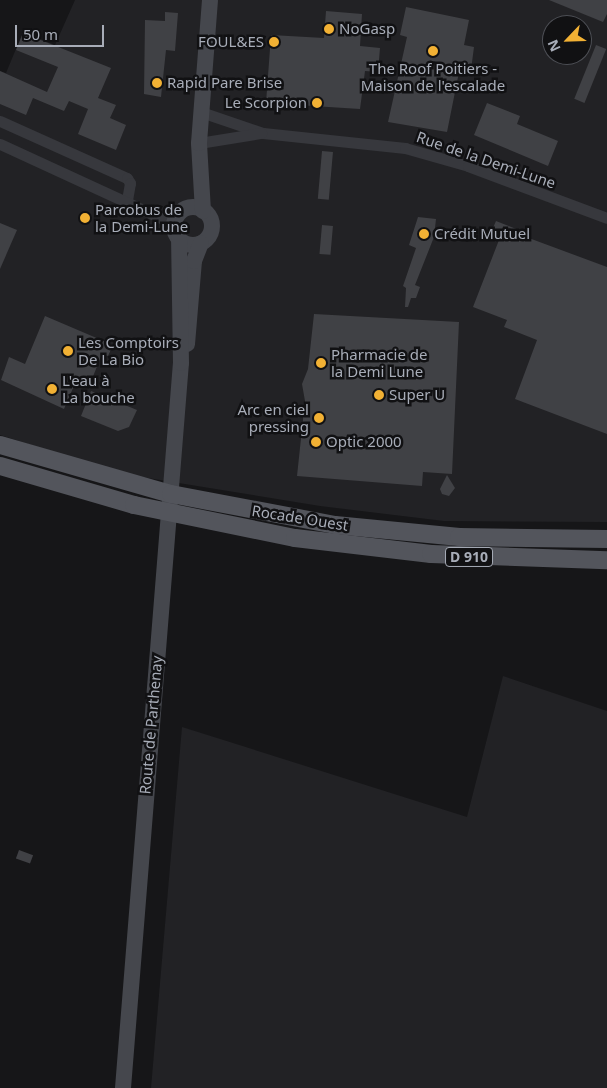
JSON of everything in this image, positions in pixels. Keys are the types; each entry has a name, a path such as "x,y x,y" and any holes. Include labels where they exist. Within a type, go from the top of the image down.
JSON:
{"main road":[{"path":"203,211 199,143 210,0"},
{"path":"184,210 195,208 203,211 210,218 212,229 201,243 189,244 177,232 184,210 199,143"},
{"name":"Route de Parthenay","path":"123,1088 181,363 177,232"},
{"name":"Route de Parthenay","path":"181,363 189,339 194,261 201,243"},
{"name":"Rocade Ouest","path":"0,445 171,494 307,520 407,533 607,539"},
{"name":"D 910","path":"0,466 169,514"},
{"name":"Rocade Ouest","path":"169,514 295,538 406,552 508,559 607,560"}],"street":[{"name":"Rue de la Demi-Lune","path":"201,112 263,133 405,148 468,166 607,218"},
{"path":"0,121 127,178 130,183 127,200"},
{"name":"Rue de la Demi-Lune","path":"199,143 263,133"},
{"path":"0,144 127,200 177,232"}],"shaded area":[{"path":"75,0 607,0 607,522 444,521 320,506 123,474 0,435 0,71 6,73 23,32 55,45"},
{"path":"503,676 607,711 607,1088 151,1088 182,727 467,817"}],"building":[{"path":"549,0 607,0 607,14 603,22 592,18 592,15 586,15"},
{"path":"406,7 469,20 464,45 474,47 471,70 460,67 447,132 388,122 407,37 400,35"},
{"path":"326,11 362,14 360,46 380,48 378,72 365,71 360,109 266,103 271,35 324,38"},
{"path":"165,12 178,13 175,51 166,50 161,97 144,94 145,20 165,21"},
{"path":"23,33 111,68 98,98 116,105 110,118 126,125 116,150 78,134 88,109 69,101 64,111 33,98 26,115 0,104 0,71 47,92 58,67 16,50"},
{"path":"596,45 606,49 584,103 574,99 588,65 592,65 592,55"},
{"path":"487,103 520,116 517,124 558,141 548,166 474,135"},
{"path":"322,151 333,152 329,200 318,199"},
{"path":"418,217 436,219 434,237 415,285 420,287 416,298 411,298 408,307 405,307 406,288 403,286 416,248 409,245"},
{"path":"496,221 519,230 518,234 607,267 607,434 515,399 537,340 504,327 507,320 473,307 499,240 489,237"},
{"path":"0,223 17,230 0,269"},
{"path":"322,225 333,226 330,255 319,254"},
{"name":"Super U","path":"314,314 459,322 452,474 423,472 422,486 297,476 305,401 302,384 308,369"},
{"path":"45,316 113,345 108,356 102,354 90,384 77,379 64,409 1,380 9,357 25,364"},
{"path":"91,391 137,410 129,427 118,431 81,416"},
{"path":"447,475 455,488 449,496 442,494 440,489"},
{"path":"19,850 33,855 30,864 16,858"}],"place":[{"name":"NoGasp","path":"329,29"},
{"name":"FOUL&ES","path":"274,42"},
{"name":"The Roof Poitiers - Maison de l'escalade","path":"433,51"},
{"name":"Rapid Pare Brise","path":"157,83"},
{"name":"Le Scorpion","path":"317,103"},
{"name":"Parcobus de la Demi-Lune","path":"85,218"},
{"name":"Crédit Mutuel","path":"424,234"},
{"name":"Les Comptoirs De La Bio","path":"68,351"},
{"name":"Pharmacie de la Demi Lune","path":"321,363"},
{"name":"L'eau à La bouche","path":"52,389"},
{"name":"Super U","path":"379,395"},
{"name":"Arc en ciel pressing","path":"319,418"},
{"name":"Optic 2000","path":"316,442"}]}
